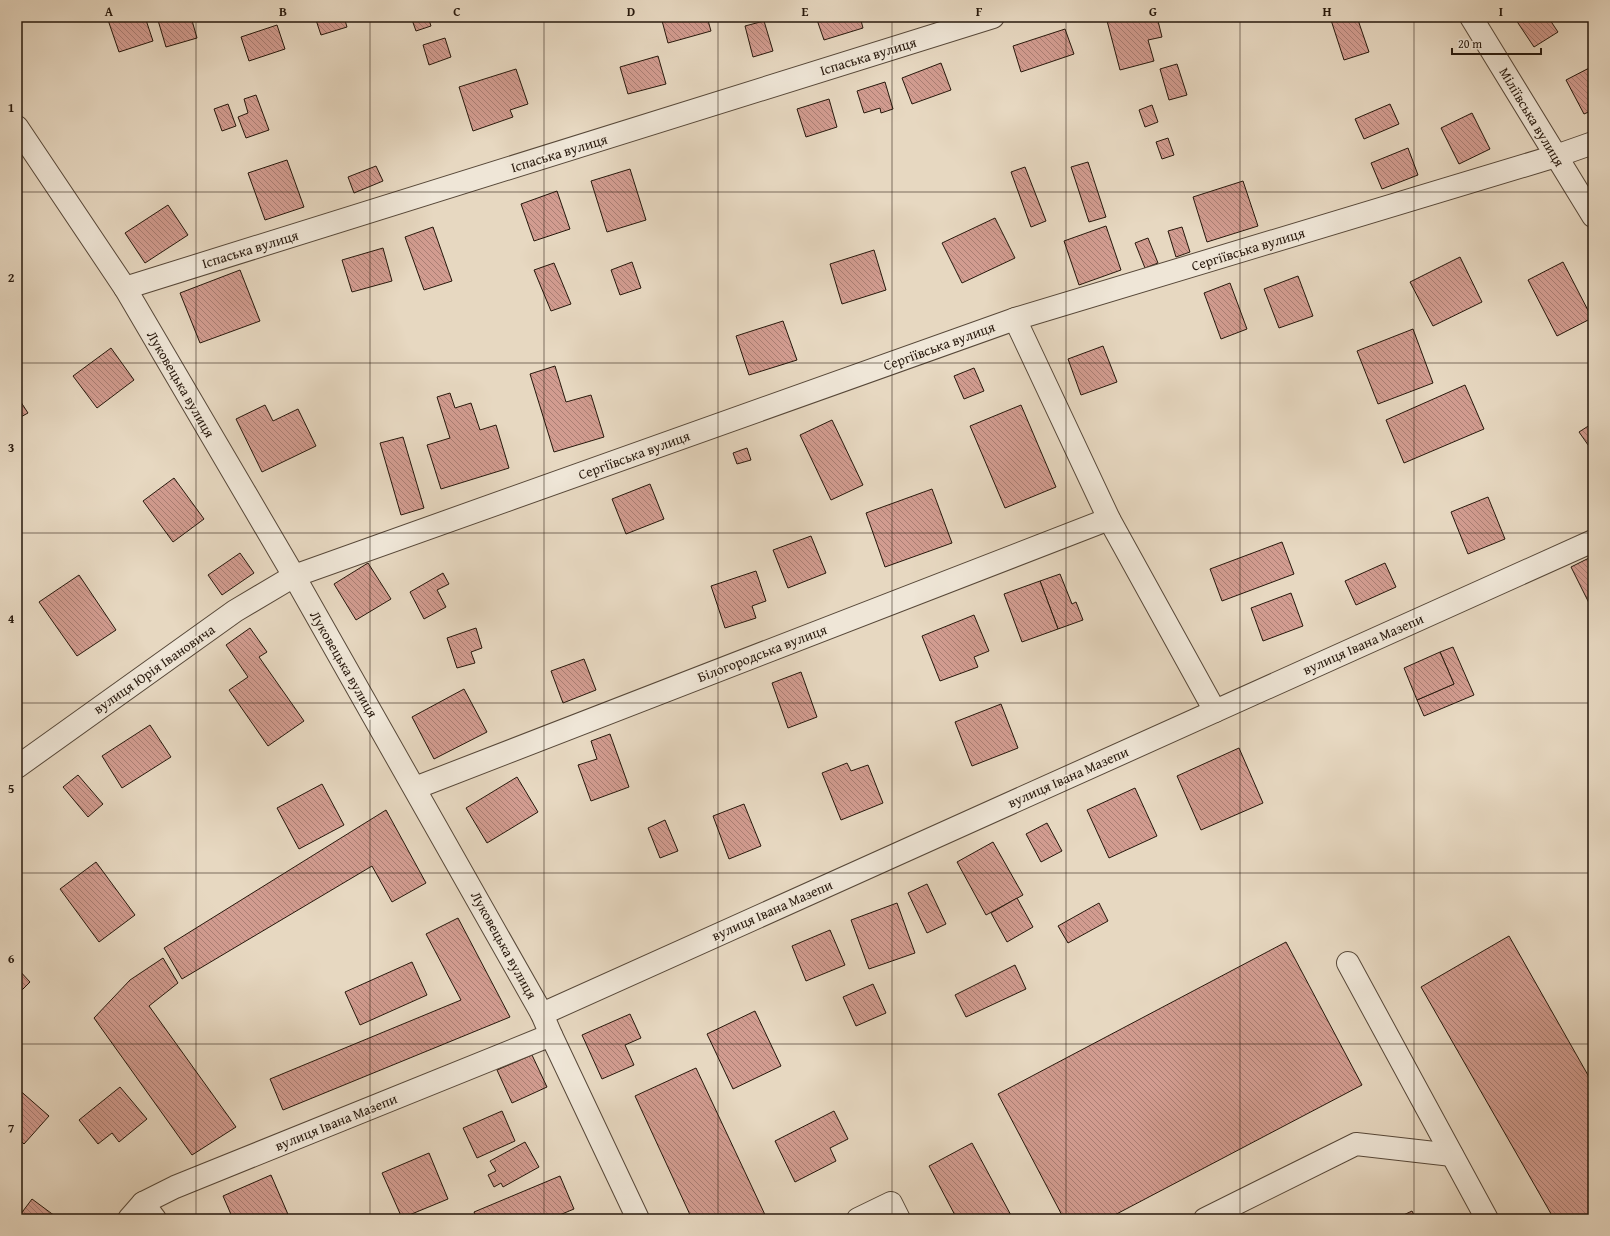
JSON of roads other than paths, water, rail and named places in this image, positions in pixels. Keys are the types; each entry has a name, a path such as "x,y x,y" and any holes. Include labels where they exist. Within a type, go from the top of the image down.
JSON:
{"street":[{"name":"Іспаська вулиця","path":"125,288 993,17"},
{"name":"Міліївська вулиця","path":"1472,17 1593,216"},
{"name":"Луковецька вулиця","path":"17,127 125,288 294,576 415,788 542,1014 638,1219"},
{"name":"Сергіївська вулиця","path":"294,576 1015,319 1556,156 1593,143"},
{"path":"1015,319 1109,519 1215,711"},
{"name":"Білогородська вулиця","path":"415,788 1109,519"},
{"name":"вулиця Івана Мазепи","path":"542,1014 1593,541"},
{"name":"вулиця Юрія Івановича","path":"17,767 235,611 294,576"},
{"path":"1348,962 1487,1219"},
{"name":"вулиця Івана Мазепи","path":"128,1219 149,1211 175,1187 551,1035"},
{"path":"1205,1219 1356,1144 1452,1155"},
{"path":"858,1219 891,1203 899,1219"}]}
